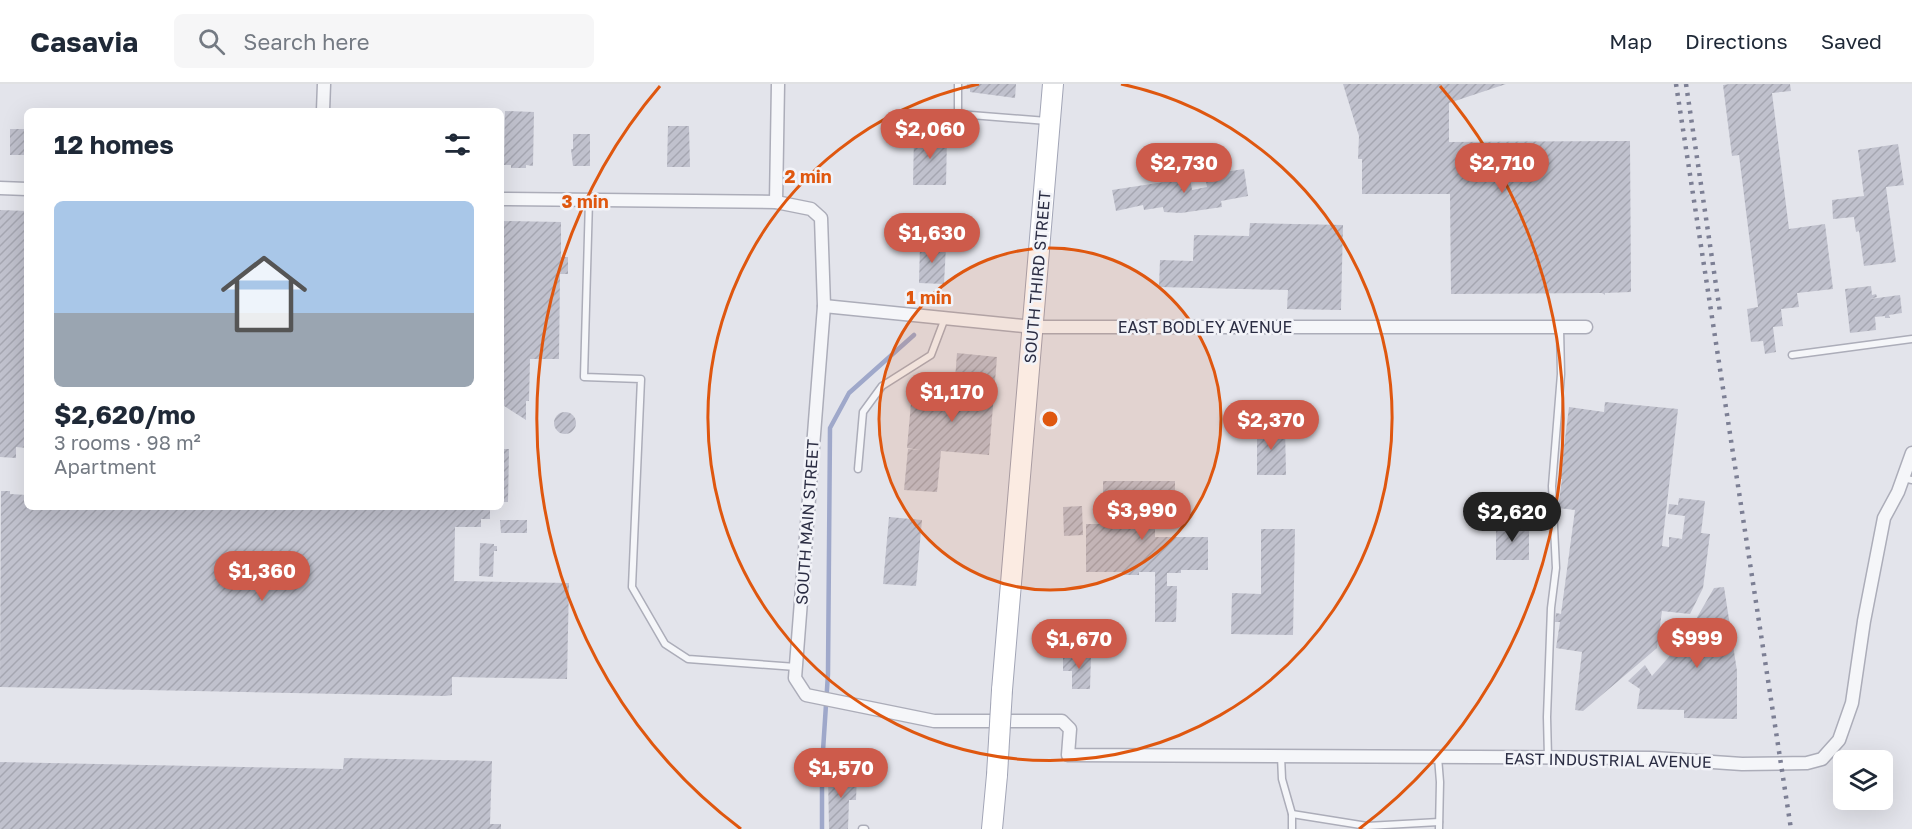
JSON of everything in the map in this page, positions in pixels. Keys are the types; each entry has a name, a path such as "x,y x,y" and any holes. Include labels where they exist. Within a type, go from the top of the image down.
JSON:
{"main road":[{"name":"SOUTH THIRD STREET","path":"992,829 1053,84"}],"street":[{"path":"323,108 324,84"},
{"path":"504,199 776,202 778,84"},
{"path":"0,188 24,189"},
{"name":"SOUTH MAIN STREET","path":"776,202 811,209 820,218 824,306 795,678 806,695 934,721 1062,721 1070,729 1068,755"},
{"name":"EAST BODLEY AVENUE","path":"824,306 1033,327 1586,327"},
{"name":"EAST INDUSTRIAL AVENUE","path":"1068,755 1654,758 1742,764 1807,764 1822,759 1839,740 1852,703 1864,621 1884,518 1908,479 1912,453"}],"lane":[{"path":"958,84 958,114 1051,122"},
{"path":"589,200 584,378 641,379 632,587 665,644 688,659 796,666"},
{"path":"858,469 863,412 882,386 931,355 945,318"},
{"path":"1548,758 1547,717 1551,608 1556,568 1552,486 1561,374 1560,328"},
{"path":"1792,355 1912,339"},
{"path":"1281,756 1282,779 1292,814 1292,829"},
{"path":"1292,814 1367,826 1439,825 1438,757"}],"building":[{"path":"967,84 1016,84 1015,98 970,92 970,89 966,89"},
{"path":"1343,84 1506,84 1449,103 1449,142 1630,141 1631,292 1605,293 1605,295 1602,293 1451,294 1450,194 1362,194 1362,159 1358,159 1359,136"},
{"path":"1790,84 1791,91 1772,93 1789,229 1825,224 1833,289 1797,293 1799,307 1781,309 1783,326 1773,327 1776,352 1765,354 1763,341 1751,342 1747,309 1758,307 1739,155 1732,156 1723,85"},
{"path":"505,111 534,112 533,166 511,168 511,165 504,165"},
{"path":"668,126 689,126 690,167 667,167"},
{"path":"10,129 24,129 24,155 10,155"},
{"path":"573,134 590,134 590,166 573,166 571,149 573,149"},
{"path":"914,136 947,136 946,185 913,185"},
{"path":"1898,144 1904,185 1886,187 1896,262 1864,266 1859,231 1856,232 1854,217 1833,219 1832,200 1864,196 1858,150"},
{"path":"1244,169 1248,196 1221,201 1222,207 1181,213 1164,212 1163,207 1144,210 1143,205 1116,211 1112,190 1190,178 1192,190 1207,187 1205,175"},
{"path":"0,210 24,211 24,448 16,447 16,458 0,457"},
{"path":"504,221 561,222 561,257 568,257 568,274 560,274 559,359 530,359 526,420 504,406"},
{"path":"1250,223 1343,225 1341,310 1287,309 1288,290 1159,287 1160,260 1193,261 1194,235 1249,236"},
{"path":"920,245 946,246 944,284 919,283"},
{"path":"1871,286 1872,295 1876,294 1877,297 1870,299 1900,295 1902,313 1889,315 1890,318 1875,317 1876,330 1850,333 1845,289"},
{"path":"957,353 997,357 989,455 941,451 937,492 904,490 908,449 921,450 907,448 911,403 953,406"},
{"path":"1605,402 1678,409 1662,546 1669,547 1669,537 1682,539 1685,516 1668,514 1669,504 1678,505 1679,498 1705,501 1701,533 1710,534 1703,588 1690,614 1662,611 1657,648 1583,711 1575,710 1582,652 1556,648 1560,622 1555,622 1556,613 1561,614 1575,510 1558,508 1562,479 1560,479 1569,407 1604,412"},
{"path":"565,412 573,415 576,423 573,431 565,434 557,431 554,423 557,415"},
{"path":"1268,424 1285,426 1286,475 1257,475 1257,427 1268,426"},
{"path":"504,449 509,449 508,502 504,502"},
{"path":"1103,481 1175,481 1175,497 1155,497 1155,537 1208,537 1208,570 1181,570 1181,573 1167,573 1167,586 1177,586 1176,622 1155,622 1155,572 1122,575 1122,572 1086,572 1086,524 1106,524 1106,498 1103,498"},
{"path":"1,491 24,495 24,510 490,510 490,519 481,519 481,527 455,527 454,581 569,583 567,679 452,677 452,695 445,696 0,687"},
{"path":"1082,506 1083,535 1064,536 1063,507"},
{"path":"889,517 922,520 916,586 883,584"},
{"path":"500,520 527,520 527,533 501,533"},
{"path":"1496,525 1529,526 1529,560 1496,560"},
{"path":"1261,529 1295,529 1293,635 1231,634 1232,593 1261,594"},
{"path":"480,543 497,546 497,551 494,551 493,577 479,576"},
{"path":"1724,587 1737,671 1737,719 1684,718 1684,710 1637,709 1640,689 1628,681 1645,665 1652,676 1684,640 1714,588"},
{"path":"1063,655 1091,656 1090,689 1072,689 1072,671 1063,671"},
{"path":"344,758 492,761 490,824 501,824 501,829 0,829 0,762 343,769"},
{"path":"828,773 857,774 856,800 849,800 848,829 829,829"}],"waterway":[{"path":"822,829 822,766 828,674 830,428 849,393 914,335"}],"railway":[{"path":"1676,84 1791,829"},
{"path":"1686,84 1720,312"}]}
